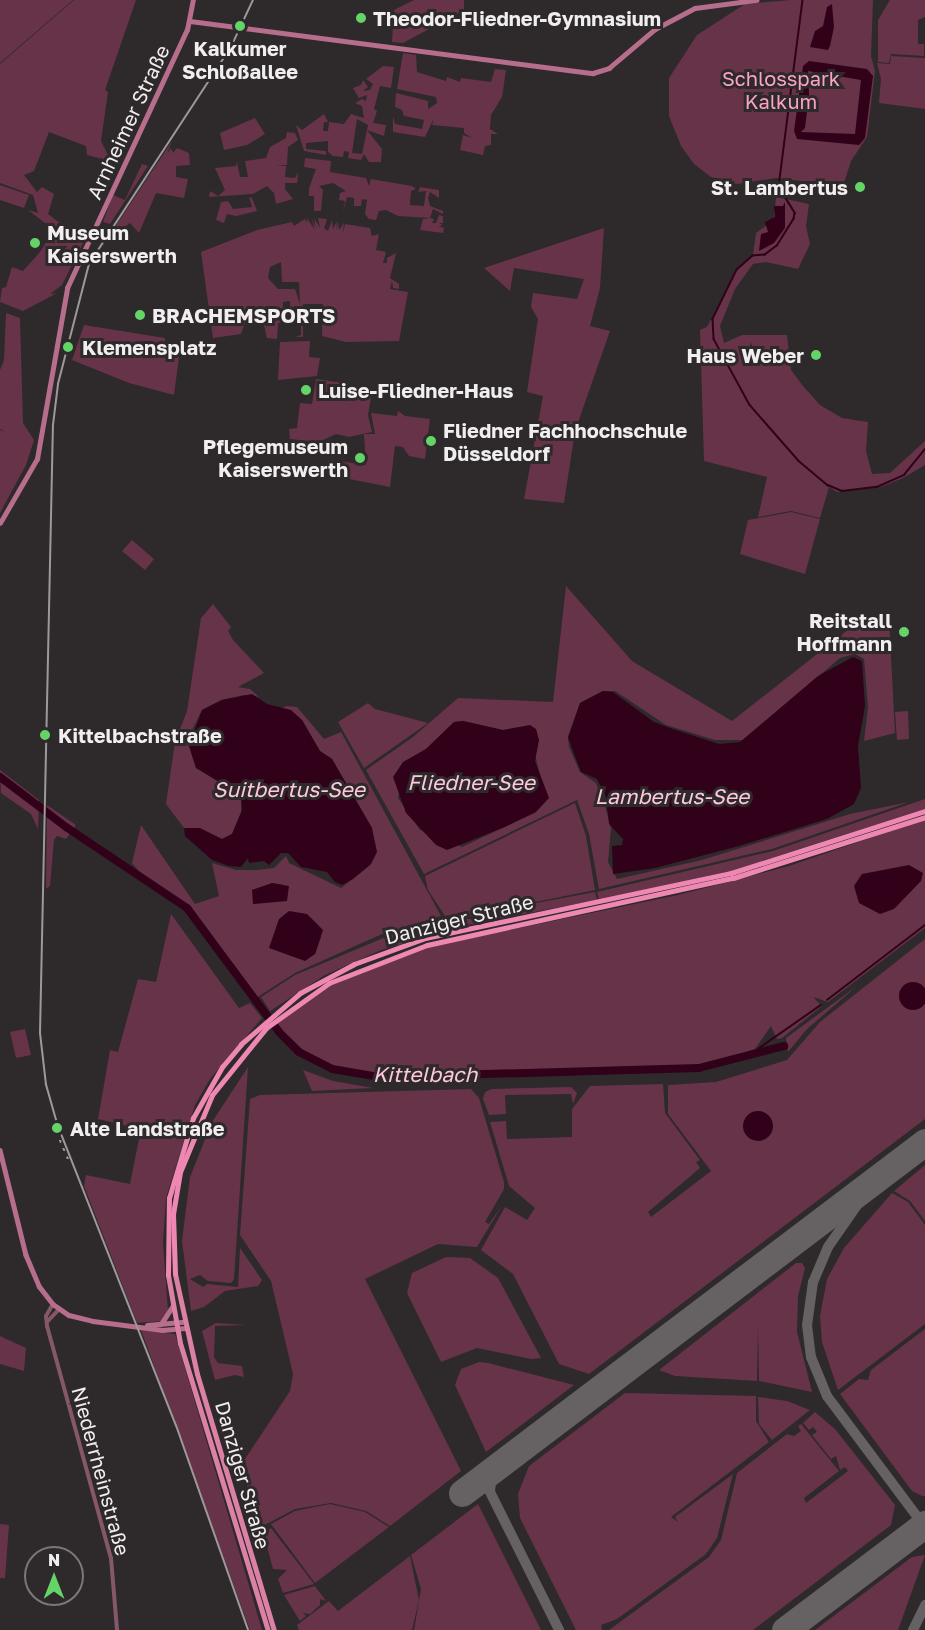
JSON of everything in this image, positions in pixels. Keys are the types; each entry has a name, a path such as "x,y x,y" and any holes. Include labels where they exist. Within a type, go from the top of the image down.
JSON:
{"highway":[{"name":"Danziger Straße","path":"168,1275 168,1206 182,1144 222,1068 276,1014 354,964 425,938 731,873 925,811"},
{"name":"Danziger Straße","path":"276,1014 329,983 427,945 733,878 925,817"},
{"name":"Danziger Straße","path":"175,1274 174,1207 188,1146 222,1080 265,1025"}],"main road":[{"name":"Arnheimer Straße","path":"0,523 37,459 67,288 190,21 193,0"},
{"path":"190,21 593,73 609,68 655,29 695,8 756,0"},
{"path":"0,1150 26,1255 39,1286 52,1304 80,1319 142,1326 184,1325"},
{"name":"Danziger Straße","path":"175,1274 184,1325 274,1630"},
{"name":"Danziger Straße","path":"168,1275 176,1326 268,1630"},
{"path":"159,1324 166,1321 172,1307"},
{"path":"142,1326 159,1324 176,1326"}],"street":[{"path":"47,1322 52,1304"},
{"path":"47,1322 59,1309"},
{"name":"Niederrheinstraße","path":"47,1322 111,1558 117,1630"}],"green space":[{"path":"0,0 73,0 0,63"},
{"path":"74,0 136,0 105,90 108,92 101,141 108,155 106,160 87,155 86,146 49,132 34,171 24,175 37,192 42,187 54,194 48,214 61,224 61,230 86,237 62,285 50,294 57,293 23,311 0,302 2,288 6,287 12,267 23,271 40,252 50,236 49,226 28,210 38,213 33,195 0,183 0,64"},
{"path":"414,0 464,0 464,10 403,43 392,42 394,10"},
{"name":"Schlosspark Kalkum","path":"791,0 873,0 871,56 875,71 867,137 851,161 843,186 776,178 737,184 711,177 694,164 681,146 669,116 669,78 697,35 745,4"},
{"path":"890,0 925,0 925,17 918,20 918,44 924,44 924,56 891,54 889,63 878,62 878,20"},
{"path":"403,53 416,55 417,72 446,81 447,77 460,82 461,78 491,82 495,69 506,70 502,97 491,115 490,129 498,134 491,134 491,145 485,146 483,155 460,150 463,135 472,138 464,133 464,128 432,125 434,118 425,137 393,132 393,116 395,124 422,129 424,120 404,116 402,110 395,107 396,93 428,101 428,109 437,103 436,97 397,89"},
{"path":"891,56 925,58 925,109 879,103 881,79 877,63 890,64"},
{"path":"383,66 394,67 391,88 380,86 374,109 377,111 373,123 386,125 384,136 367,130 382,149 381,162 369,162 364,154 362,160 363,154 361,160 348,158 349,152 344,151 343,157 333,156 328,152 328,141 306,143 306,149 326,151 326,155 304,151 296,125 302,130 324,114 328,122 324,122 323,131 328,131 329,122 344,124 351,114 364,118 362,106 355,103 362,99 366,101 367,95 359,98 353,88 361,85 363,80 368,87 363,91 370,90 373,84 366,79","holes":["357,119 368,125 362,154 352,153"]},
{"path":"255,118 265,134 247,145 224,150 220,133"},
{"path":"287,132 295,133 298,140 288,147 287,165 276,165 286,166 285,177 295,178 298,172 297,183 285,183 285,189 293,199 276,204 274,193 267,186 253,194 209,197 210,191 218,196 225,190 215,168 236,166 237,162 240,177 248,177 245,161 266,158 270,147 286,138"},
{"path":"172,141 167,154 171,148 173,153 177,148 189,153 190,165 176,166 176,177 188,179 184,198 156,193 139,233 130,223 122,229 115,227"},
{"path":"305,158 331,161 330,172 366,178 369,186 371,179 412,186 416,189 411,191 410,205 424,206 426,191 418,192 420,187 439,190 439,198 430,192 428,198 430,206 443,211 443,214 433,209 430,218 398,216 386,210 379,211 376,220 369,219 365,214 367,200 362,199 361,206 354,206 354,198 347,197 343,213 345,201 339,200 340,193 346,191 333,183 319,186 323,190 321,211 314,211 314,196 309,196 309,188 316,169 304,167"},
{"path":"142,164 148,166 110,224 103,222 113,195 125,200"},
{"path":"0,185 29,195 24,208 0,200"},
{"path":"249,197 252,198 257,211 236,216 227,214 224,223 216,220 221,202 228,201 233,209 252,207"},
{"path":"776,197 809,204 806,226 810,244 798,269 766,262 753,264 735,289 720,326 724,343 742,335 787,335 791,370 820,405 842,418 868,422 866,451 872,474 890,473 925,441 925,465 903,478 881,487 837,492 829,487 820,518 791,511 758,517 767,477 704,461 700,330 707,327 737,269 753,255 756,233 774,220"},
{"path":"439,215 443,216 443,223 439,223 443,225 439,226 444,228 443,233 420,230 423,219 434,219 432,223 436,223"},
{"path":"307,218 314,229 312,218 316,229 314,218 320,228 318,218 327,219 324,228 328,231 332,220 333,229 337,221 336,231 338,222 339,230 344,223 343,234 345,224 370,228 372,236 379,234 376,250 386,252 383,263 387,263 387,258 396,253 390,278 399,284 399,289 393,288 392,281 390,289 408,292 399,341 346,342 322,336 323,304 303,304 303,337 295,337 301,335 301,307 290,307 290,301 283,302 283,313 290,323 278,323 277,339 267,338 262,316 245,323 241,334 213,338 201,252 257,230 292,222 294,226 305,219 307,223","holes":["281,262 282,282 299,282 300,304 295,289 278,289 268,278 270,267"]},
{"path":"604,228 600,288 590,326 610,331 575,431 564,503 524,499 543,396 527,392 538,319 531,307 533,293 577,299 584,279 514,268 510,291 484,268"},
{"path":"6,313 20,318 23,423 34,440 26,465 0,513 0,430 5,432 0,429 0,370 4,360"},
{"path":"84,325 165,338 165,348 180,349 174,395 129,383 72,360"},
{"path":"310,341 309,357 320,358 317,376 278,380 280,342"},
{"path":"316,379 343,383 371,397 368,415 372,432 349,437 336,434 319,442 290,439 289,429 297,428 300,403 312,404"},
{"path":"398,411 405,416 430,419 425,459 409,456 403,447 395,446 390,487 329,475 332,460 366,465 364,434 375,434 371,413 397,416"},
{"path":"791,512 820,519 805,574 740,554 748,520"},
{"path":"132,540 154,559 145,570 122,551"},
{"path":"566,586 632,661 732,721 868,614 889,618 895,733 864,741 868,707 864,659 855,654 840,658 743,740 715,740 666,725 615,691 603,691 580,703 568,736 569,747 580,772 596,783 605,806 611,828 608,862 617,879 702,860 850,814 909,802 772,849 599,889 589,834 577,800 424,874 366,770 413,737 458,698 553,702","holes":["463,721 503,730 518,728 539,740 535,754 541,780 536,812 462,847 420,830 398,798 405,762 426,749 454,722"]},
{"path":"213,604 231,627 228,631 233,640 264,673 238,687 250,689 259,697 244,695 221,700 202,710 192,730 189,746 196,768 241,795 241,813 232,834 222,839 184,828 166,804 175,742 187,711 201,618"},
{"path":"368,703 375,709 428,723 364,768 338,722"},
{"path":"297,707 324,739 341,732 441,916 382,934 295,973 256,998 203,923 188,908 143,876 132,863 141,825 195,904 219,896 212,863 236,870 257,870 274,868 286,856 289,863 341,888 369,866 374,856 372,828 332,759 320,751 302,720 282,708","holes":["272,883 284,885 287,900 260,903","308,916 316,923 321,937 315,954 303,960 276,934"]},
{"path":"908,711 909,739 897,740 895,712"},
{"path":"0,770 39,800 38,829 31,814 1,793"},
{"path":"925,799 925,809 731,871 599,900 597,892 773,851"},
{"path":"575,803 586,836 595,890 476,914 445,916 428,890 425,876"},
{"path":"47,805 76,825 66,839 57,836 54,840 50,886 46,889"},
{"path":"925,819 925,928 828,1002 813,997 822,1006 782,1038 777,1039 771,1026 755,1049 736,1056 701,1066 354,1074 315,1061 275,1024 330,986 428,947 678,895 789,866"},
{"path":"595,892 597,900 467,925 381,950 325,975 270,1011 261,997 295,975 412,926"},
{"path":"171,914 239,1008 250,1003 262,1018 210,1079 195,1105 166,1198 163,1243 168,1311 162,1321 137,1323 84,1186 86,1175 130,1184 141,1129 98,1119 110,1050 118,1052 138,979 156,982"},
{"path":"925,939 925,1119 589,1374 559,1364 513,1274 481,1250 505,1207 527,1220 535,1208 509,1186 490,1122 506,1121 507,1139 572,1137 572,1109 590,1086 663,1084 665,1113 700,1160 696,1162 700,1168 648,1212 651,1217 711,1171 668,1114 668,1085 716,1082 787,1060 820,1022"},
{"path":"857,986 807,1029 788,1052 786,1038"},
{"path":"25,1029 31,1055 16,1058 10,1032"},
{"path":"248,1067 234,1279 231,1283 208,1281 200,1275 190,1279 203,1287 207,1284 238,1287 240,1248 262,1280 258,1286 225,1291 204,1307 191,1311 182,1241 190,1177 212,1122"},
{"path":"303,1070 333,1081 373,1088 312,1091"},
{"path":"571,1087 577,1093 573,1104 571,1094 505,1095 506,1114 489,1115 483,1099 485,1092 492,1089"},
{"path":"471,1089 479,1098 504,1182 504,1189 485,1222 489,1224 503,1204 477,1247 438,1244 365,1279 461,1471 390,1526 366,1511 331,1503 295,1509 259,1528 242,1470 243,1462 290,1391 293,1374 271,1281 240,1235 250,1099 260,1095"},
{"path":"925,1165 925,1221 910,1201 894,1191"},
{"path":"892,1193 908,1202 925,1225 925,1324 838,1390 822,1342 820,1316 827,1279 844,1248"},
{"path":"446,1257 470,1258 498,1278 541,1358 531,1359 477,1348 441,1362 407,1293 412,1273"},
{"path":"796,1263 802,1263 805,1268 798,1296 797,1332 812,1392 759,1381 758,1326 757,1381 675,1376 659,1370"},
{"path":"216,1323 246,1325 215,1326 214,1357 218,1363 242,1366 244,1377 235,1375 215,1380 202,1331"},
{"path":"925,1329 925,1496 922,1496 912,1491 840,1394 859,1379 868,1380 871,1370"},
{"path":"141,1330 175,1334 262,1630 250,1630"},
{"path":"0,1336 26,1348 24,1371 0,1364"},
{"path":"479,1362 574,1385 486,1452 455,1385 461,1369"},
{"path":"625,1393 756,1396 756,1421 769,1442 671,1517 678,1522 675,1517 733,1474 717,1538 706,1554 617,1619 601,1625 602,1630 576,1630 520,1518 518,1494 529,1466"},
{"path":"758,1397 787,1401 810,1410 772,1440 759,1424"},
{"path":"815,1412 835,1429 895,1505 891,1525 753,1630 609,1630 709,1557 721,1540 737,1473 787,1434 794,1436 801,1431 798,1426 801,1424 839,1471 804,1498 806,1503 848,1471 845,1467 840,1470 836,1456 831,1459 812,1435 817,1432 813,1427 809,1430 803,1423"},
{"path":"330,1504 365,1512 389,1527 315,1583 271,1524 295,1511"},
{"path":"478,1504 541,1630 414,1630 421,1589 411,1555"},
{"path":"0,1524 9,1525 5,1578 0,1578"},
{"path":"262,1528 264,1533 271,1528 314,1584 283,1593 278,1579 287,1570 273,1569"},
{"path":"925,1555 898,1630 815,1630 912,1557"},
{"path":"410,1556 419,1600 412,1630 299,1630 297,1625 329,1601 338,1611"},
{"path":"315,1586 326,1601 320,1599 320,1605 310,1614 303,1613 306,1616 300,1621 284,1595"}],"water":[{"path":"832,4 834,27 828,50 810,47 815,31 823,26 827,7"},
{"path":"809,61 867,69 873,76 865,138 859,145 797,139 794,131 803,66","holes":["808,71 861,80 855,134 801,132 805,128 809,95"]},
{"path":"785,202 785,228 774,243 759,251 761,234 768,232 765,222 775,217 774,206 783,206"},
{"name":"Lambertus-See","path":"853,657 862,661 865,706 858,746 861,788 854,804 827,819 739,846 655,868 613,874 612,846 622,845 623,839 609,824 606,797 597,779 581,772 568,738 580,703 603,691 613,692 654,722 719,744 740,742 818,676"},
{"name":"Suitbertus-See","path":"252,694 267,704 291,710 302,720 320,751 332,759 372,828 377,852 371,864 342,885 335,882 327,872 301,867 288,853 281,853 269,865 264,861 249,863 248,858 241,867 229,866 212,860 185,836 184,828 200,828 222,839 232,834 242,810 241,795 196,768 189,746 202,710 222,700"},
{"name":"Fliedner-See","path":"463,721 503,730 530,725 536,729 539,740 535,761 549,798 536,812 447,850 436,845 406,813 393,777 403,762 426,749 454,722"},
{"path":"909,865 923,873 921,881 894,909 880,914 859,903 854,886 862,874"},
{"path":"272,883 289,886 287,901 253,904 252,890"},
{"path":"289,911 307,914 323,930 315,954 305,961 269,948 279,919"},
{"path":"913,982 923,986 927,996 923,1006 913,1010 903,1006 899,996 903,986"},
{"path":"758,1111 769,1115 773,1126 769,1137 758,1141 747,1137 743,1126 747,1115"}],"waterway":[{"path":"803,0 779,187 795,213 794,219 777,246 765,255 753,256 737,270 713,319 714,339 750,405 799,461 828,485 842,491 877,487 904,475 925,449"},
{"name":"Kittelbach","path":"0,777 66,827 187,908 279,1032 299,1052 332,1069 380,1077 699,1068 784,1046"},
{"path":"827,1000 925,925"},
{"path":"755,1051 821,1005"}],"taxiway":[{"path":"908,1155 858,1204 828,1247 813,1282 807,1325 811,1357 827,1396 925,1527"},
{"path":"490,1491 492,1475 501,1464"},
{"path":"483,1478 559,1630"},
{"path":"913,1630 925,1605"}],"runway":[{"path":"462,1493 925,1142"},
{"path":"785,1630 925,1524"}],"tram line":[{"path":"248,1630 176,1426 58,1127 46,1085 40,1033 53,425 58,384 89,264 231,47 253,0"}],"railway":[{"path":"60,1140 70,1163"}],"place":[{"name":"Theodor-Fliedner-Gymnasium","path":"361,18"},
{"name":"Kalkumer Schloßallee","path":"240,26"},
{"name":"St. Lambertus","path":"860,187"},
{"name":"Museum Kaiserswerth","path":"35,243"},
{"name":"BRACHEMSPORTS","path":"140,315"},
{"name":"Klemensplatz","path":"68,347"},
{"name":"Haus Weber","path":"816,355"},
{"name":"Luise-Fliedner-Haus","path":"306,390"},
{"name":"Fliedner Fachhochschule Düsseldorf","path":"431,441"},
{"name":"Pflegemuseum Kaiserswerth","path":"360,458"},
{"name":"Reitstall Hoffmann","path":"904,632"},
{"name":"Kittelbachstraße","path":"45,735"},
{"name":"Alte Landstraße","path":"57,1128"}]}
